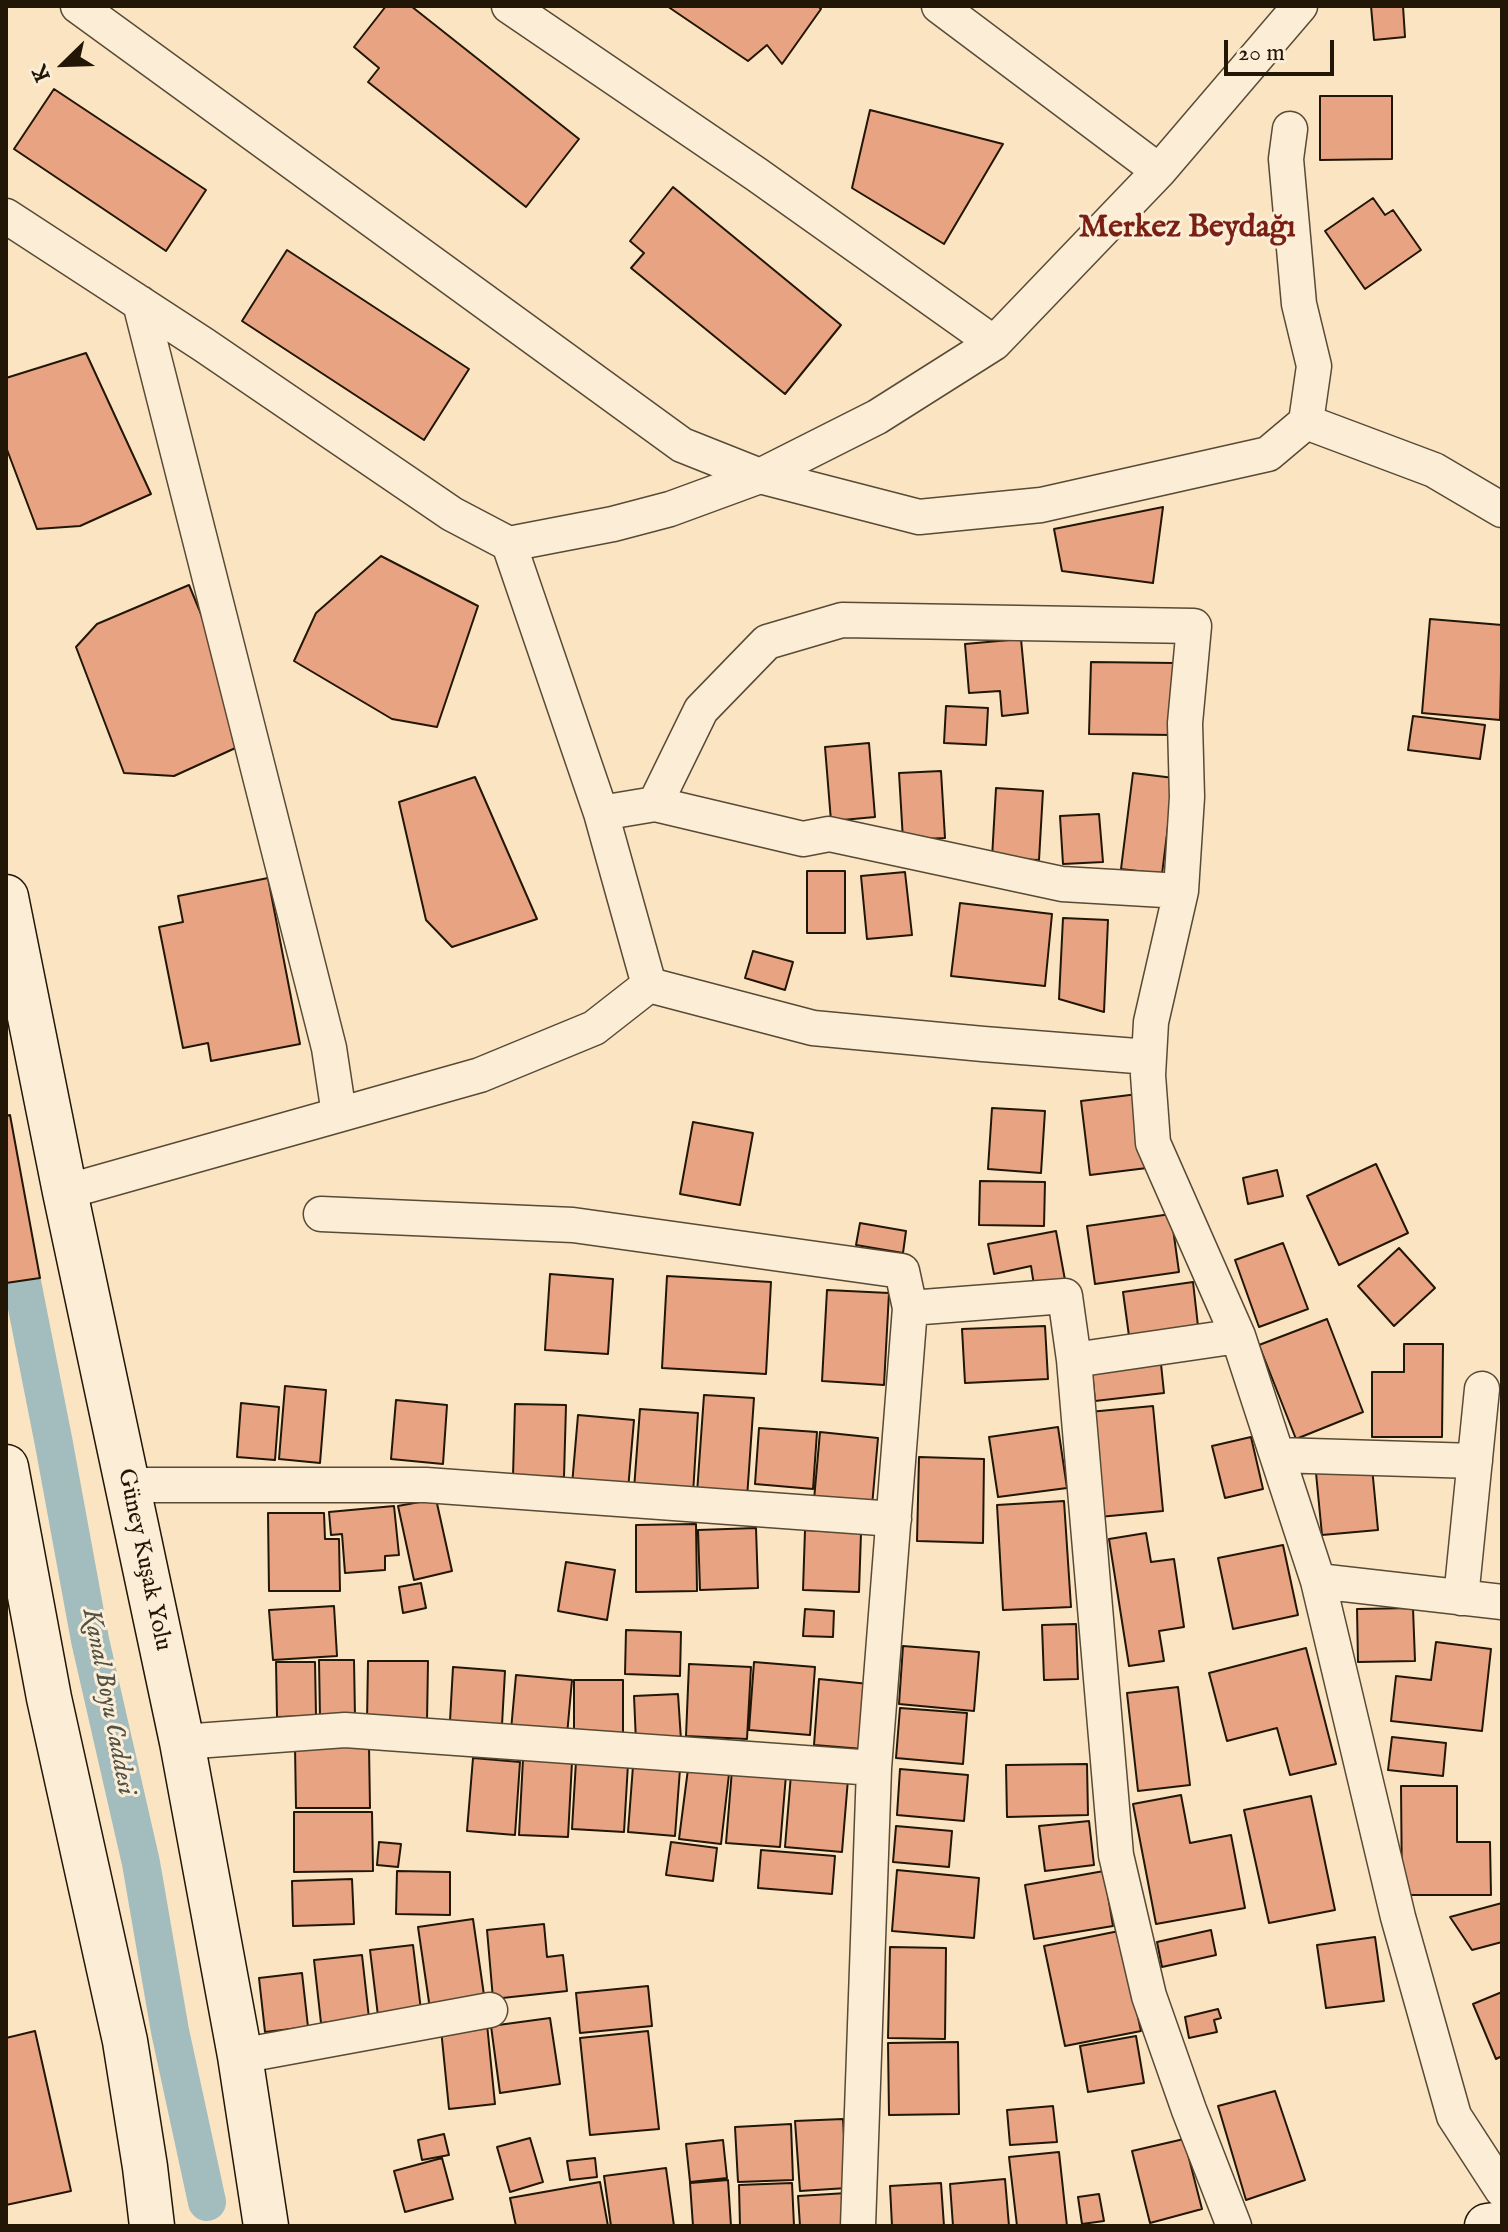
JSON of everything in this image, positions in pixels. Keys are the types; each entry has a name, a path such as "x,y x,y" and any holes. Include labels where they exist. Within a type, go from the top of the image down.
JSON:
{"main road":[{"name":"Güney Kuşak Yolu","path":"6,897 126,1485 182,1742 240,2056 266,2226"},
{"path":"6,1467 49,1698 125,2041 152,2226"},
{"path":"1487,2226 1502,2224"}],"street":[{"path":"78,6 682,445 760,476 919,517 1041,505 1268,454 1306,422 1314,366 1299,304 1286,159 1290,129"},
{"path":"509,6 756,174 994,343"},
{"path":"939,6 1159,171"},
{"path":"6,216 452,514 509,544 613,524 670,509 760,476 877,417 994,343 1159,171 1300,6"},
{"path":"140,303 329,1048 339,1114"},
{"path":"1306,422 1434,470 1502,510"},
{"path":"509,544 601,813 649,985"},
{"path":"655,804 701,710 767,642 842,620 1194,626 1185,723 1187,797 1181,891 1151,1022 1148,1075 1153,1143 1238,1336 1318,1581 1398,1917 1454,2116 1502,2190"},
{"path":"601,813 655,804 803,839 829,834 1062,884 1181,891"},
{"path":"65,1192 480,1075 594,1028 649,985"},
{"path":"649,985 813,1028 1149,1057"},
{"path":"321,1214 573,1225 902,1271 910,1308 874,1768 858,2226"},
{"path":"910,1308 1065,1296 1074,1360 1116,1855 1149,1996 1234,2226"},
{"path":"1074,1360 1238,1336"},
{"path":"1461,1598 1482,1389"},
{"path":"1277,1455 1475,1461"},
{"path":"126,1485 426,1485 894,1519"},
{"path":"1318,1581 1502,1602"},
{"path":"182,1742 345,1730 874,1768"},
{"path":"240,2056 490,2010"}],"building":[{"path":"386,6 411,6 579,139 526,207 368,82 379,68 354,47"},
{"path":"667,6 818,6 821,9 782,64 767,45 748,61"},
{"path":"1371,6 1403,6 1405,37 1374,40"},
{"path":"54,89 206,190 166,251 14,149"},
{"path":"1320,96 1392,96 1392,159 1320,160"},
{"path":"870,110 1003,144 944,244 852,188"},
{"path":"673,187 841,325 785,394 631,268 644,253 630,241"},
{"path":"1373,198 1385,215 1393,210 1421,250 1365,289 1325,231"},
{"path":"287,250 469,369 424,440 242,321"},
{"path":"86,353 151,494 80,526 37,529 6,447 6,378"},
{"path":"1163,507 1153,583 1062,571 1054,529"},
{"path":"381,556 478,606 437,727 392,719 294,661 316,613"},
{"path":"189,585 253,740 174,776 124,773 76,647 97,624"},
{"path":"1430,619 1502,625 1500,720 1422,713"},
{"path":"1021,639 1028,713 1002,716 1000,691 969,693 965,644"},
{"path":"1091,662 1175,663 1174,735 1089,734"},
{"path":"946,706 988,708 986,745 944,743"},
{"path":"1413,716 1485,725 1480,759 1408,750"},
{"path":"869,743 875,817 831,821 825,747"},
{"path":"941,771 945,838 903,840 899,773"},
{"path":"1133,773 1174,778 1162,874 1121,869"},
{"path":"475,777 537,919 452,947 426,920 399,802"},
{"path":"996,788 1043,791 1039,860 992,858"},
{"path":"1099,814 1103,862 1063,864 1060,816"},
{"path":"807,871 845,871 845,933 807,933"},
{"path":"905,872 912,935 867,939 861,876"},
{"path":"268,878 300,1044 211,1061 208,1043 183,1048 159,927 183,922 178,896"},
{"path":"960,903 1052,914 1045,986 951,976"},
{"path":"1063,918 1108,920 1104,1012 1059,999"},
{"path":"753,951 793,962 785,990 745,978"},
{"path":"1138,1094 1147,1168 1090,1175 1081,1101"},
{"path":"992,1108 1045,1111 1041,1173 988,1169"},
{"path":"10,1115 40,1278 6,1283 6,1116"},
{"path":"693,1122 753,1133 740,1205 680,1194"},
{"path":"1376,1164 1408,1233 1339,1265 1307,1196"},
{"path":"1277,1170 1283,1196 1248,1204 1243,1178"},
{"path":"980,1181 1045,1182 1044,1226 979,1225"},
{"path":"1171,1214 1179,1272 1095,1284 1087,1226"},
{"path":"860,1223 906,1231 903,1253 856,1245"},
{"path":"1056,1231 1065,1280 1034,1285 1031,1266 994,1274 988,1244"},
{"path":"1283,1243 1308,1309 1259,1327 1235,1260"},
{"path":"1399,1248 1435,1288 1394,1326 1358,1286"},
{"path":"550,1274 613,1279 608,1354 545,1350"},
{"path":"667,1276 771,1282 766,1374 662,1368"},
{"path":"1193,1282 1198,1326 1129,1336 1123,1292"},
{"path":"827,1290 889,1293 884,1385 822,1381"},
{"path":"1327,1319 1363,1412 1296,1439 1259,1345"},
{"path":"1045,1326 1048,1379 965,1383 962,1329"},
{"path":"1404,1344 1443,1344 1442,1437 1372,1437 1372,1372 1404,1372"},
{"path":"1161,1364 1164,1393 1095,1401 1092,1372"},
{"path":"285,1386 326,1390 320,1463 279,1459"},
{"path":"704,1395 754,1398 747,1498 697,1493"},
{"path":"396,1400 447,1405 443,1464 391,1459"},
{"path":"241,1403 279,1407 275,1460 237,1457"},
{"path":"515,1404 566,1405 564,1477 513,1476"},
{"path":"1153,1406 1163,1511 1099,1517 1089,1412"},
{"path":"640,1409 698,1413 693,1494 634,1489"},
{"path":"578,1415 634,1420 628,1490 572,1485"},
{"path":"1058,1427 1067,1488 998,1497 989,1437"},
{"path":"759,1428 817,1432 813,1489 755,1484"},
{"path":"820,1432 878,1438 872,1506 814,1500"},
{"path":"1251,1437 1263,1489 1225,1498 1212,1446"},
{"path":"919,1457 984,1459 983,1543 917,1541"},
{"path":"1372,1467 1378,1530 1322,1535 1316,1473"},
{"path":"436,1499 452,1571 414,1580 398,1506"},
{"path":"1064,1501 1071,1607 1003,1610 997,1505"},
{"path":"394,1506 399,1555 385,1556 385,1570 345,1573 342,1534 331,1535 329,1512"},
{"path":"268,1513 324,1513 325,1539 339,1539 340,1591 269,1591"},
{"path":"696,1524 697,1591 636,1592 636,1525"},
{"path":"756,1528 758,1588 700,1590 698,1530"},
{"path":"805,1530 861,1533 859,1592 803,1590"},
{"path":"1146,1533 1151,1562 1174,1559 1184,1627 1159,1631 1164,1661 1129,1666 1109,1539"},
{"path":"1283,1545 1298,1615 1233,1629 1218,1558"},
{"path":"566,1562 615,1570 607,1620 558,1611"},
{"path":"421,1583 426,1608 403,1613 399,1587"},
{"path":"334,1606 337,1656 273,1660 269,1610"},
{"path":"1413,1608 1415,1661 1358,1662 1357,1609"},
{"path":"805,1609 834,1611 833,1637 803,1636"},
{"path":"1076,1624 1078,1679 1044,1680 1042,1625"},
{"path":"626,1630 681,1632 680,1676 625,1674"},
{"path":"1436,1642 1491,1649 1482,1731 1391,1721 1396,1676 1431,1680"},
{"path":"903,1646 979,1652 974,1711 899,1704"},
{"path":"1306,1648 1336,1764 1290,1775 1277,1728 1227,1741 1209,1673"},
{"path":"319,1660 354,1660 355,1718 320,1718"},
{"path":"368,1661 428,1661 427,1722 367,1722"},
{"path":"276,1662 315,1662 316,1716 277,1717"},
{"path":"754,1662 815,1667 810,1735 749,1730"},
{"path":"689,1664 751,1667 747,1739 686,1736"},
{"path":"453,1667 505,1671 502,1725 450,1721"},
{"path":"516,1675 572,1680 567,1735 511,1730"},
{"path":"819,1679 869,1684 863,1749 814,1745"},
{"path":"574,1680 623,1680 623,1737 574,1737"},
{"path":"1178,1687 1190,1785 1138,1791 1127,1693"},
{"path":"678,1694 681,1740 636,1742 634,1696"},
{"path":"900,1708 967,1713 963,1764 896,1758"},
{"path":"1392,1737 1446,1743 1443,1776 1388,1770"},
{"path":"295,1746 369,1746 370,1808 296,1808"},
{"path":"473,1758 520,1762 515,1835 467,1831"},
{"path":"523,1759 572,1762 568,1837 519,1835"},
{"path":"576,1761 628,1764 624,1832 572,1829"},
{"path":"1087,1764 1088,1815 1007,1817 1006,1765"},
{"path":"633,1766 680,1769 675,1836 628,1832"},
{"path":"688,1769 729,1774 721,1844 679,1839"},
{"path":"900,1769 968,1775 964,1821 897,1815"},
{"path":"732,1770 786,1775 780,1847 726,1843"},
{"path":"791,1774 848,1779 842,1852 785,1847"},
{"path":"1401,1786 1457,1786 1457,1842 1490,1842 1491,1895 1402,1895"},
{"path":"1181,1795 1190,1843 1231,1835 1245,1908 1156,1924 1133,1804"},
{"path":"1311,1796 1335,1910 1269,1923 1244,1810"},
{"path":"294,1812 372,1812 373,1871 294,1872"},
{"path":"1089,1821 1094,1865 1045,1871 1039,1826"},
{"path":"896,1826 952,1831 949,1867 893,1862"},
{"path":"379,1842 401,1844 398,1867 377,1865"},
{"path":"671,1842 717,1848 713,1881 666,1875"},
{"path":"761,1850 835,1856 832,1894 758,1888"},
{"path":"897,1870 979,1878 974,1938 892,1931"},
{"path":"397,1871 450,1872 450,1915 396,1914"},
{"path":"1104,1871 1113,1926 1034,1939 1025,1885"},
{"path":"352,1879 354,1924 293,1926 292,1881"},
{"path":"1502,1903 1502,1942 1472,1950 1450,1917"},
{"path":"473,1919 485,2002 430,2009 418,1927"},
{"path":"544,1924 547,1957 563,1955 567,1991 493,1999 487,1930"},
{"path":"1211,1930 1216,1955 1162,1967 1157,1942"},
{"path":"1119,1931 1141,2031 1065,2046 1044,1946"},
{"path":"1375,1937 1384,2001 1326,2008 1317,1945"},
{"path":"413,1945 421,2010 378,2016 370,1950"},
{"path":"890,1947 946,1948 945,2039 888,2038"},
{"path":"362,1955 369,2018 321,2023 314,1960"},
{"path":"302,1973 308,2027 265,2032 259,1978"},
{"path":"648,1986 652,2026 580,2033 576,1993"},
{"path":"1502,1992 1502,2056 1496,2059 1473,2004"},
{"path":"1218,2009 1221,2018 1214,2020 1217,2032 1189,2038 1185,2017"},
{"path":"550,2018 560,2084 500,2093 491,2026"},
{"path":"487,2024 495,2104 449,2109 441,2029"},
{"path":"35,2031 71,2191 6,2205 6,2038"},
{"path":"648,2031 659,2129 590,2135 580,2038"},
{"path":"1136,2036 1144,2083 1088,2092 1080,2046"},
{"path":"958,2042 959,2114 889,2115 888,2043"},
{"path":"1275,2091 1305,2180 1246,2200 1218,2106"},
{"path":"1053,2106 1057,2142 1010,2145 1007,2110"},
{"path":"843,2119 847,2188 800,2191 795,2121"},
{"path":"791,2124 793,2180 738,2182 735,2127"},
{"path":"444,2134 449,2155 422,2160 418,2140"},
{"path":"530,2138 543,2182 510,2192 497,2147"},
{"path":"1184,2139 1202,2209 1150,2223 1132,2151"},
{"path":"723,2140 727,2178 690,2182 686,2144"},
{"path":"1059,2152 1067,2226 1017,2226 1009,2157"},
{"path":"442,2158 453,2199 405,2212 394,2171"},
{"path":"595,2158 597,2177 570,2180 567,2161"},
{"path":"666,2168 674,2226 611,2226 604,2176"},
{"path":"1005,2179 1009,2226 953,2226 950,2184"},
{"path":"728,2180 731,2226 693,2226 690,2183"},
{"path":"600,2182 608,2226 516,2226 510,2198"},
{"path":"792,2183 794,2226 740,2226 739,2185"},
{"path":"941,2183 944,2226 892,2226 890,2186"},
{"path":"847,2193 848,2226 800,2226 798,2196"},
{"path":"1099,2194 1104,2221 1082,2224 1078,2197"}],"waterway":[{"name":"Kanal Boyu Caddesi","path":"6,1201 90,1640 141,1863 170,2031 207,2202"}],"district":[{"name":"Merkez Beydağı","path":"1187,229"}]}
